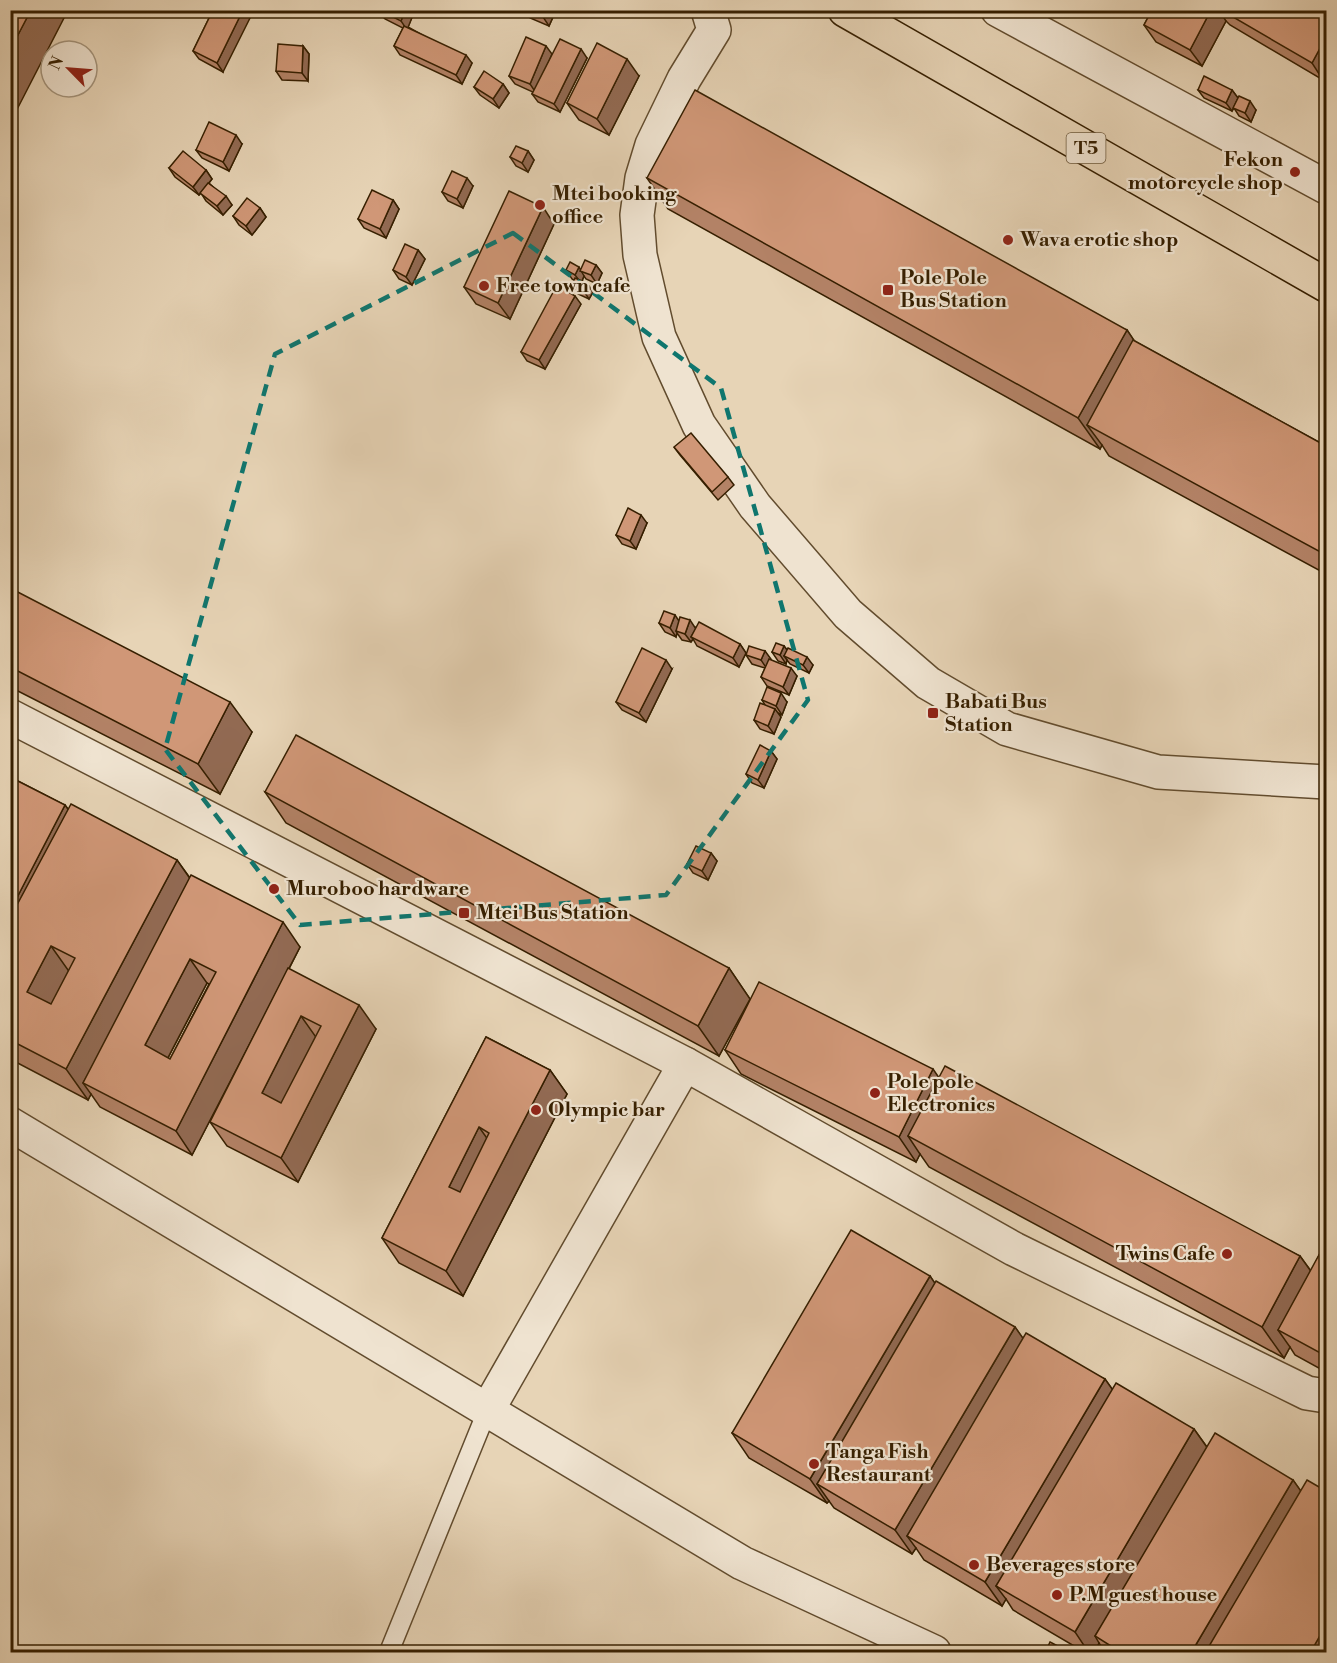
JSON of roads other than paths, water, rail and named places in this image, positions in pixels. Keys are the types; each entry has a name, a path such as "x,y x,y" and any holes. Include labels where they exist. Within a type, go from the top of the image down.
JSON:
{"highway":[{"name":"T5","path":"845,10 1326,285"}],"street":[{"path":"708,10 714,30 684,79 656,135 642,178 637,215 640,255 659,337 699,425 755,506 848,614 928,683 1007,729 1158,772 1326,782"},
{"path":"998,10 1326,187"},
{"path":"10,716 685,1064 1014,1248 1307,1393 1326,1396"},
{"path":"487,1411 685,1064"},
{"path":"10,1124 742,1563 873,1638 934,1653"}],"lane":[{"path":"389,1653 487,1411"}],"place":[{"name":"Fekon motorcycle shop","path":"1295,172"},
{"name":"Mtei booking office","path":"540,205"},
{"name":"Wava erotic shop","path":"1008,240"},
{"name":"Free town cafe","path":"484,286"},
{"name":"Pole Pole Bus Station","path":"888,290"},
{"name":"Babati Bus Station","path":"933,713"},
{"name":"Muroboo hardware","path":"274,889"},
{"name":"Mtei Bus Station","path":"464,913"},
{"name":"Pole pole Electronics","path":"875,1093"},
{"name":"Olympic bar","path":"536,1110"},
{"name":"Twins Cafe","path":"1227,1254"},
{"name":"Tanga Fish Restaurant","path":"814,1464"},
{"name":"Beverages store","path":"974,1565"},
{"name":"P.M guest house","path":"1057,1595"}]}
